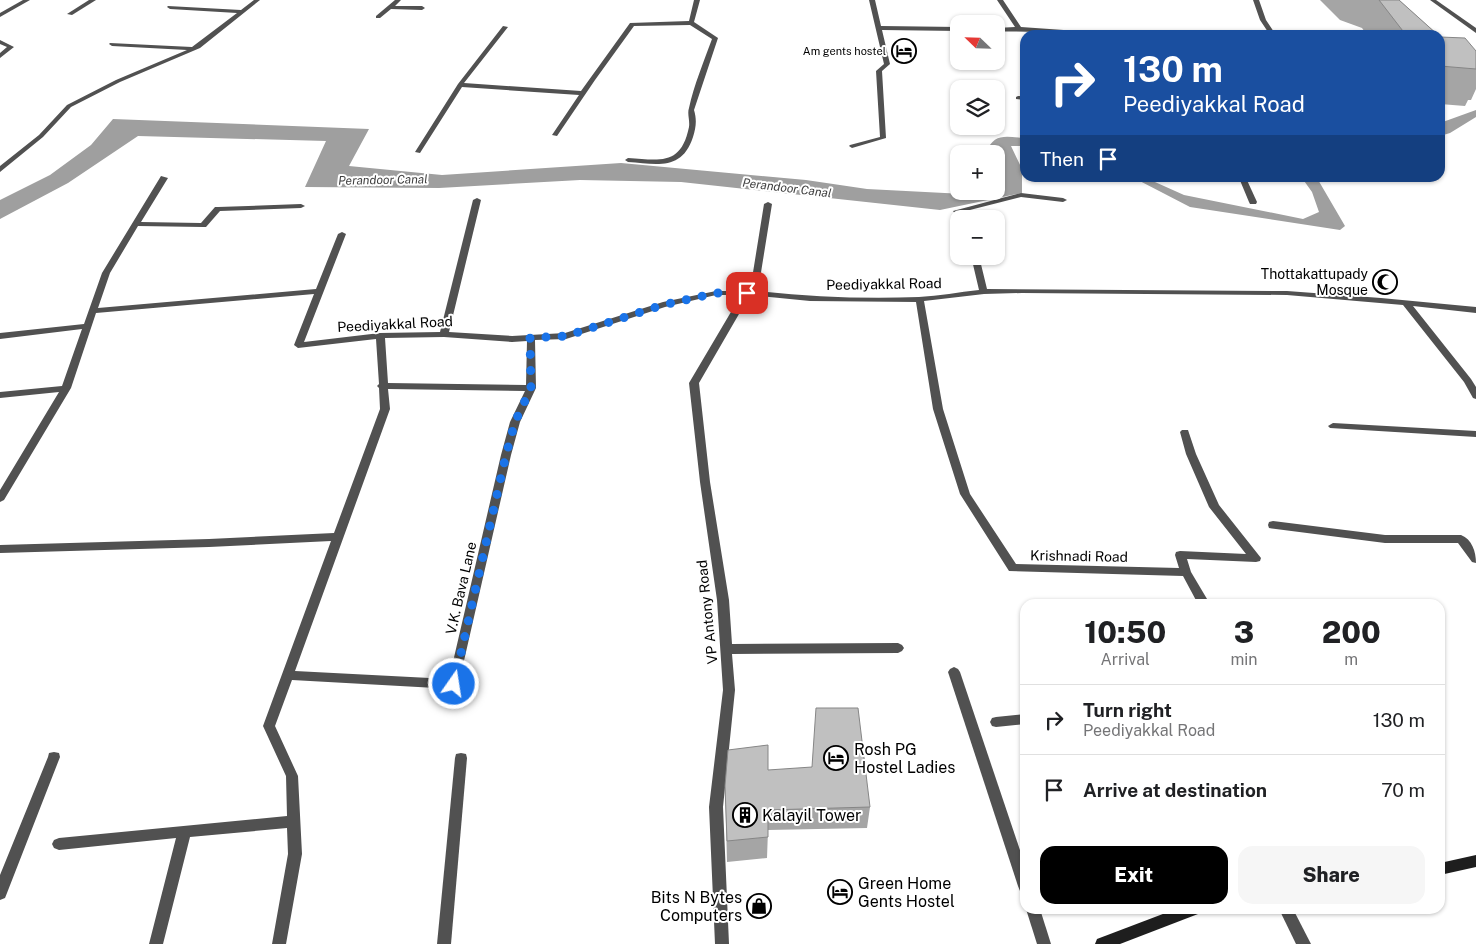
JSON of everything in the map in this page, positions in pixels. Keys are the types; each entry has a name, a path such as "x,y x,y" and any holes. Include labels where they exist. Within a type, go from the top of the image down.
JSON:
{"street":[{"path":"1,15 27,0"},
{"path":"70,14 93,0"},
{"path":"0,170 41,136 69,106 118,81 195,48 257,0"},
{"path":"378,18 398,0"},
{"path":"691,23 697,0"},
{"path":"852,146 882,138 879,71 887,64 872,0"},
{"path":"1000,0 1019,29"},
{"path":"1256,0 1263,20 1270,30"},
{"path":"1433,0 1476,31"},
{"path":"170,7 242,12"},
{"path":"390,7 422,8"},
{"path":"555,135 582,93 632,24 691,23 715,38 691,110 694,121 684,152 671,162 628,160"},
{"path":"418,152 460,86 505,27"},
{"path":"879,28 950,29"},
{"path":"1005,30 1034,30"},
{"path":"0,42 11,47 0,56"},
{"path":"112,44 195,48"},
{"path":"460,86 582,93"},
{"path":"0,498 66,388 106,274 164,178"},
{"path":"1244,182 1253,202"},
{"path":"961,210 1021,195 1063,200"},
{"path":"444,334 478,200"},
{"path":"751,293 768,204"},
{"path":"136,224 203,225 218,209 301,206"},
{"path":"93,310 320,291 342,234"},
{"path":"977,265 984,292"},
{"name":"Peediyakkal Road","path":"320,291 298,344 380,336 444,334 512,339 566,336 663,305 716,293 751,293 810,299 920,299 984,292 1288,293 1476,310"},
{"name":"VP Antony Road","path":"722,944 716,807 729,690 723,600 705,482 694,383 751,293"},
{"name":"Krishnadi Road","path":"920,299 938,409 965,494 1013,568 1186,572"},
{"path":"1406,303 1468,381 1475,394"},
{"path":"0,336 88,326"},
{"path":"279,944 296,854 292,776 269,726 385,409 380,336"},
{"name":"V.K. Bava Lane","path":"288,676 454,684 506,455 515,422 531,388 530,338"},
{"path":"382,386 531,388"},
{"path":"0,395 66,388"},
{"path":"1333,426 1476,434"},
{"path":"1185,432 1191,454 1214,507 1256,558 1180,555 1186,572 1201,599"},
{"path":"1273,525 1385,539 1461,539 1476,559"},
{"path":"0,549 199,544 338,537"},
{"path":"726,649 898,648"},
{"path":"954,672 1020,871"},
{"path":"996,722 1020,720"},
{"path":"0,893 54,757"},
{"path":"444,944 461,758"},
{"path":"60,844 294,821"},
{"path":"156,944 185,831"},
{"path":"1445,868 1476,861"},
{"path":"1034,914 1044,944"},
{"path":"1102,944 1181,914"},
{"path":"1289,914 1304,944"}],"water":[{"path":"1476,110 1476,117 1445,134 1445,121"},
{"name":"Perandoor Canal","path":"113,119 369,129 349,166 442,175 621,163 806,180 867,189 950,193 950,200 988,200 940,210 681,182 580,180 439,188 305,187 326,141 138,136 68,183 0,219 0,200 50,175 91,145"},
{"path":"1001,137 1020,138 1020,146 1011,146 1020,165 1022,193 1005,197 1005,145 990,145"},
{"path":"1142,182 1155,182 1184,195 1303,219 1319,212 1312,192 1305,182 1319,182 1345,226 1340,230 1190,207"}],"building":[{"path":"1379,0 1399,0 1432,30 1402,30"},
{"path":"1445,37 1465,38 1476,51 1476,69 1445,66"},
{"path":"816,708 858,708 870,807 768,810 768,837 727,841 725,786 728,750 768,745 768,770 812,767"}],"place":[{"name":"Am gents hostel","path":"904,51"},
{"name":"Thottakattupady Mosque","path":"1385,282"},
{"name":"Rosh PG Hostel Ladies","path":"836,758"},
{"name":"Kalayil Tower","path":"745,815"},
{"name":"Green Home Gents Hostel","path":"840,892"},
{"name":"Bits N Bytes Computers","path":"759,906"}],"route":[{"path":"454,684 489,538 506,455 515,422 531,388 530,338 566,336 663,305 716,293 747,293"}]}
